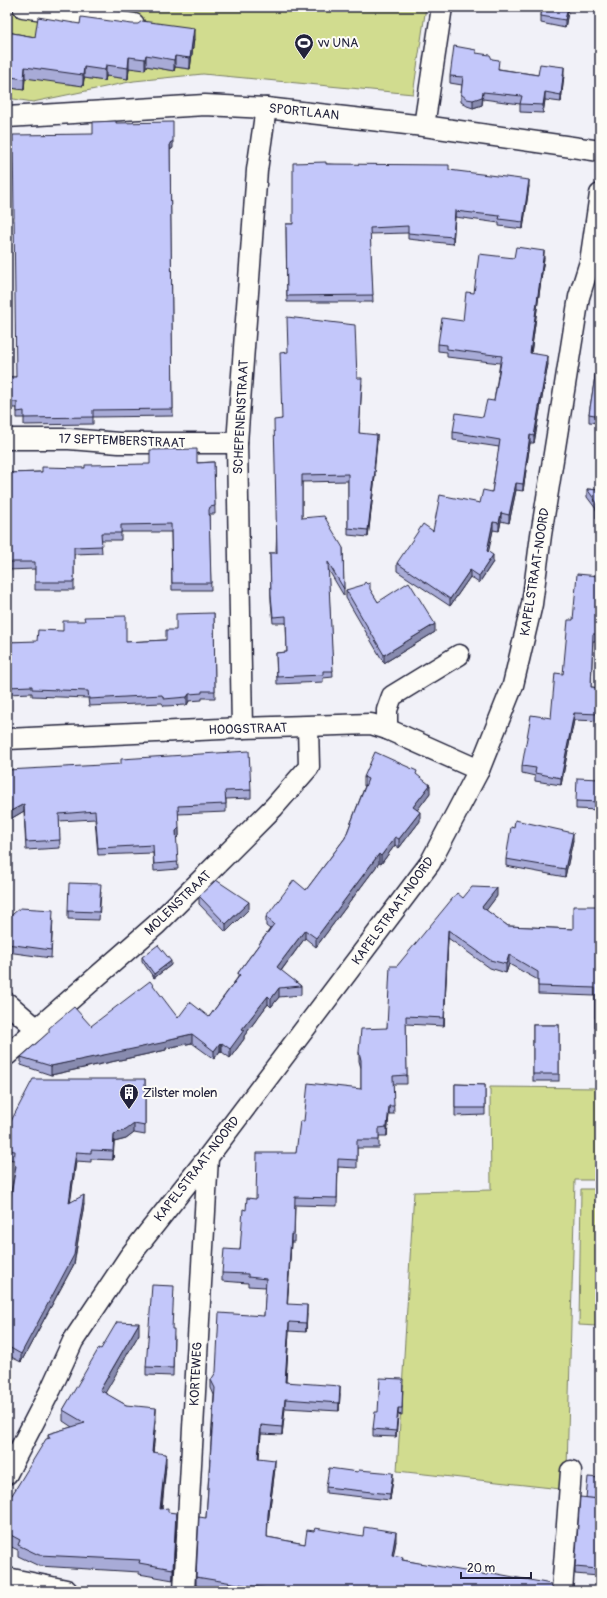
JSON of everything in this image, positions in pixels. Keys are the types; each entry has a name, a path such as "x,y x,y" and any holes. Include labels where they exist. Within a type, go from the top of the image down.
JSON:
{"street":[{"path":"23,7 134,24"},
{"path":"424,126 442,7"},
{"name":"SPORTLAAN","path":"7,117 205,105 266,108 424,126 600,151"},
{"name":"SCHEPENENSTRAAT","path":"242,728 237,443 257,170 266,108"},
{"name":"KAPELSTRAAT-NOORD","path":"7,1474 51,1389 73,1342 129,1257 208,1157 430,863 479,770 513,685 532,604 541,535 579,297 590,262 600,194"},
{"name":"17 SEPTEMBERSTRAAT","path":"7,439 69,439 119,443 237,443"},
{"path":"387,729 387,710 392,696 458,655"},
{"name":"HOOGSTRAAT","path":"7,739 242,728 371,724 387,729 479,770"},
{"name":"MOLENSTRAAT","path":"7,1055 36,1028 156,925 274,807 309,767 308,727"},
{"path":"7,1003 36,1028"},
{"name":"KORTEWEG","path":"184,1591 208,1157"},
{"path":"562,1591 571,1471"},
{"path":"7,1579 66,1591"}],"green space":[{"name":"vv UNA","path":"7,7 426,7 413,94 203,74 134,81 33,102 7,98 7,91 11,92 11,88 24,90 7,43","holes":["73,34 190,69 175,67 174,71 146,66 129,68 128,79 106,76 105,81 84,78 83,86"]},
{"path":"490,1087 600,1088 600,1180 575,1180 567,1468 562,1468 561,1489 397,1471 414,1192 491,1190"},
{"path":"581,1189 600,1189 597,1326 579,1325"}],"building":[{"path":"542,7 568,7 565,20 541,16"},
{"path":"38,17 80,24 81,17 132,24 138,24 142,21 194,28 190,58 175,56 174,60 146,55 145,59 129,57 128,68 106,65 105,70 84,67 83,75 25,67 24,79 11,77 11,81 7,80 7,32 35,37"},
{"path":"454,46 476,50 476,53 490,55 492,59 499,60 498,69 538,75 540,64 564,67 561,95 545,92 543,105 520,104 522,96 483,92 482,97 473,100 467,99 461,94 463,77 450,76"},
{"path":"116,121 116,123 173,122 173,141 170,143 173,409 93,410 93,417 24,418 24,411 17,412 17,402 9,402 8,377 16,377 13,135 93,134 93,122"},
{"path":"326,162 326,164 449,165 449,170 529,180 523,222 499,219 500,216 455,211 453,237 408,233 408,226 370,228 373,295 287,296 286,224 293,224 293,163"},
{"path":"516,247 544,251 530,353 548,356 534,436 530,435 523,484 516,483 509,515 501,513 499,523 493,522 487,551 493,555 479,576 470,570 450,599 397,563 423,524 433,531 440,495 480,503 483,490 492,492 500,440 453,432 456,413 483,417 487,400 494,401 502,356 447,349 447,345 438,344 442,318 463,321 466,292 474,293 479,254 514,258"},
{"path":"287,317 355,325 357,378 362,378 359,433 377,435 375,470 368,530 348,528 348,474 302,475 302,518 324,516 343,548 344,589 328,562 333,671 323,671 323,675 277,677 276,653 287,652 286,616 273,617 270,553 277,553 274,420 282,419 280,353 288,352"},
{"path":"600,345 600,416 589,414"},
{"path":"197,449 197,463 214,462 215,506 210,507 209,510 211,583 172,583 171,524 121,525 121,533 101,533 102,546 74,547 74,582 35,582 35,562 7,562 7,473 42,472 42,467 85,468 85,465 150,464 150,450"},
{"path":"600,483 600,511 596,510 597,503 587,489 599,490"},
{"path":"599,573 600,634 593,634 591,687 600,688 600,714 574,713 561,778 535,773 536,768 522,766 531,715 551,718 555,673 563,674 568,620 573,620 577,574 599,576"},
{"path":"365,582 367,584 370,583 370,589 378,602 409,582 435,624 384,655 346,590 363,585"},
{"path":"214,613 215,691 202,691 202,693 189,694 187,697 164,699 162,695 89,699 88,691 32,689 32,686 7,687 9,682 7,682 7,642 37,641 38,630 63,631 63,621 85,621 84,617 126,616 126,642 166,640 166,630 176,630 176,614"},
{"path":"249,751 251,790 225,791 226,804 178,806 179,828 176,831 178,862 154,864 153,845 98,848 95,811 59,814 60,840 26,842 24,804 7,813 7,770 121,764 121,759"},
{"path":"375,752 417,771 416,774 430,785 413,807 420,812 399,839 395,837 381,856 379,854 316,938 305,930 277,967 301,986 279,988 271,999 268,996 242,1029 244,1030 230,1049 220,1043 214,1051 192,1034 166,1040 166,1042 51,1066 21,1057 49,1032 49,1028 74,1007 91,1026 150,981 178,1018 190,1002 209,1017 240,975 238,973 274,924 266,917 294,880 306,890 345,838 368,779 364,777"},
{"path":"577,778 600,779 600,802 576,801"},
{"path":"515,820 573,833 565,869 506,859 511,827 514,828"},
{"path":"216,880 249,902 226,924 199,896"},
{"path":"69,883 101,884 99,912 68,911"},
{"path":"472,887 497,888 482,907 508,926 573,929 573,906 598,906 600,896 600,1019 595,1018 595,988 538,986 538,972 509,955 506,964 490,960 448,930 444,1018 406,1016 407,1075 393,1076 394,1106 389,1106 387,1127 379,1128 379,1140 357,1140 357,1160 338,1159 337,1198 295,1197 294,1234 291,1234 287,1304 307,1305 306,1323 289,1322 285,1382 340,1386 339,1403 285,1399 282,1427 261,1425 258,1458 275,1460 268,1514 267,1537 305,1544 307,1530 314,1531 315,1528 363,1536 364,1527 396,1532 392,1555 403,1557 402,1560 487,1575 487,1572 551,1584 553,1591 281,1591 196,1577 199,1517 206,1518 215,1388 211,1380 216,1372 219,1313 264,1316 266,1279 248,1277 248,1274 222,1273 224,1249 240,1250 243,1209 246,1210 247,1198 256,1199 257,1153 296,1153 300,1121 304,1121 308,1083 361,1089 361,1060 359,1052 361,1029 387,1028 390,966 397,966 457,893 463,898"},
{"path":"20,908 53,910 51,950 7,944 7,919"},
{"path":"158,945 171,961 154,974 142,957"},
{"path":"533,1025 559,1025 559,1074 533,1074"},
{"path":"33,1079 145,1079 145,1126 134,1124 126,1130 114,1134 113,1151 91,1150 91,1153 76,1152 69,1203 84,1195 74,1255 21,1354 7,1346 7,1300 10,1294 7,1293 7,1218 16,1166 14,1165 15,1151 7,1150 7,1120 11,1121"},
{"path":"455,1084 485,1085 485,1108 455,1108"},
{"path":"152,1285 174,1286 172,1329 174,1329 173,1368 146,1367"},
{"path":"600,1286 600,1304 599,1304"},
{"path":"117,1322 139,1323 100,1390 126,1405 156,1408 152,1452 166,1454 160,1509 168,1508 168,1512 176,1513 173,1569 139,1563 140,1560 39,1555 18,1545 20,1540 7,1533 7,1498 9,1494 12,1495 46,1439 50,1438 48,1434 85,1423 63,1410 99,1348 101,1349"},
{"path":"380,1378 403,1379 402,1408 398,1408 396,1431 373,1429 375,1412 378,1412"},
{"path":"329,1468 358,1472 359,1470 393,1473 390,1494 326,1487"},
{"path":"588,1477 600,1478 600,1499 586,1498"},
{"path":"580,1497 600,1499 598,1569 575,1567"}],"place":[{"name":"vv UNA","path":"304,60"},
{"name":"Zilster molen","path":"129,1110"}]}
